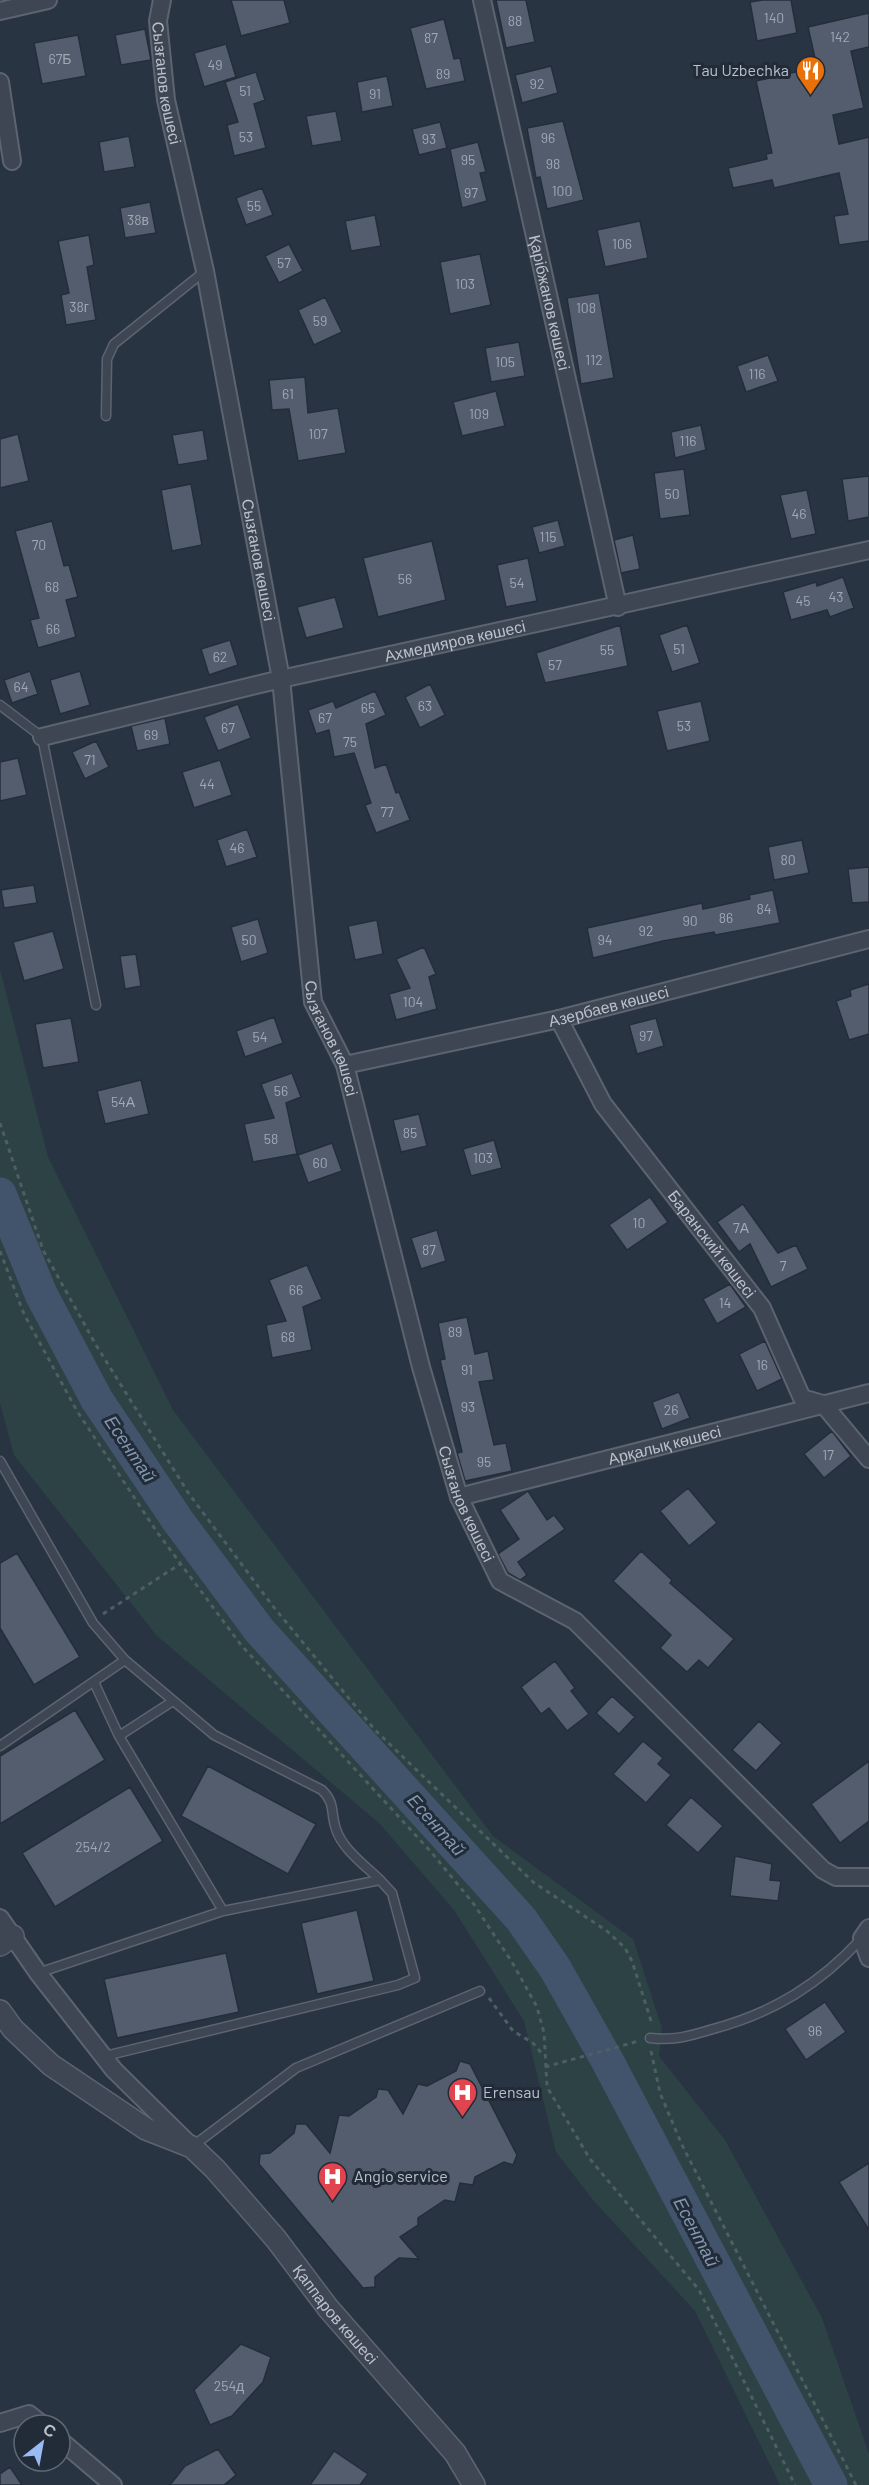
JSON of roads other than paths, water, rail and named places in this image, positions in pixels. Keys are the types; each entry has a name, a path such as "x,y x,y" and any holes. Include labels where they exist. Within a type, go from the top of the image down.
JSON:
{"street":[{"path":"0,11 48,0"},
{"name":"Сызғанов көшесі","path":"162,0 158,21 166,100 205,271 281,679 313,1002 345,1065 421,1367 459,1497 500,1581 575,1621 823,1870 837,1877 869,1877"},
{"name":"Қарібжанов көшесі","path":"482,0 618,607"},
{"path":"0,82 12,161"},
{"name":"Ахмедияров көшесі","path":"42,737 281,679 618,607 869,550"},
{"name":"Азербаев көшесі","path":"345,1065 558,1019 869,939"},
{"name":"Баранский көшесі","path":"558,1019 603,1104 762,1308 802,1398 823,1404 869,1459"},
{"name":"Арқалық көшесі","path":"459,1497 869,1393"},
{"name":"Қаппаров көшесі","path":"0,1918 6,1940 38,1973 114,2070 192,2147 276,2239 328,2308 455,2453 474,2485"},
{"path":"865,1933 869,1958"},
{"name":"Қаппаров көшесі","path":"0,2011 13,2029 51,2065 146,2129 192,2147"},
{"path":"72,2450 113,2485"}],"lane":[{"path":"106,416 107,359 114,344 205,271"},
{"path":"0,705 42,737 96,1005"},
{"path":"0,1461 93,1623 126,1660 214,1735 322,1790 331,1799 336,1830 344,1843 392,1893 415,1977 398,1985 105,2056"},
{"path":"0,1746 126,1660"},
{"path":"94,1682 119,1736 224,1911"},
{"path":"119,1736 173,1701"},
{"path":"38,1973 224,1911 380,1881"},
{"path":"650,2038 672,2041 749,2019 816,1983 865,1933"},
{"path":"192,2147 296,2068 480,1991"}],"waterway":[{"name":"Есентай","path":"0,1194 41,1294 97,1400 178,1521 259,1630 521,1919 555,1968 608,2062 831,2485"}],"place":[{"name":"Tau Uzbechka","path":"810,96"},
{"name":"Erensau","path":"462,2118"},
{"name":"Angio service","path":"333,2202"}]}
